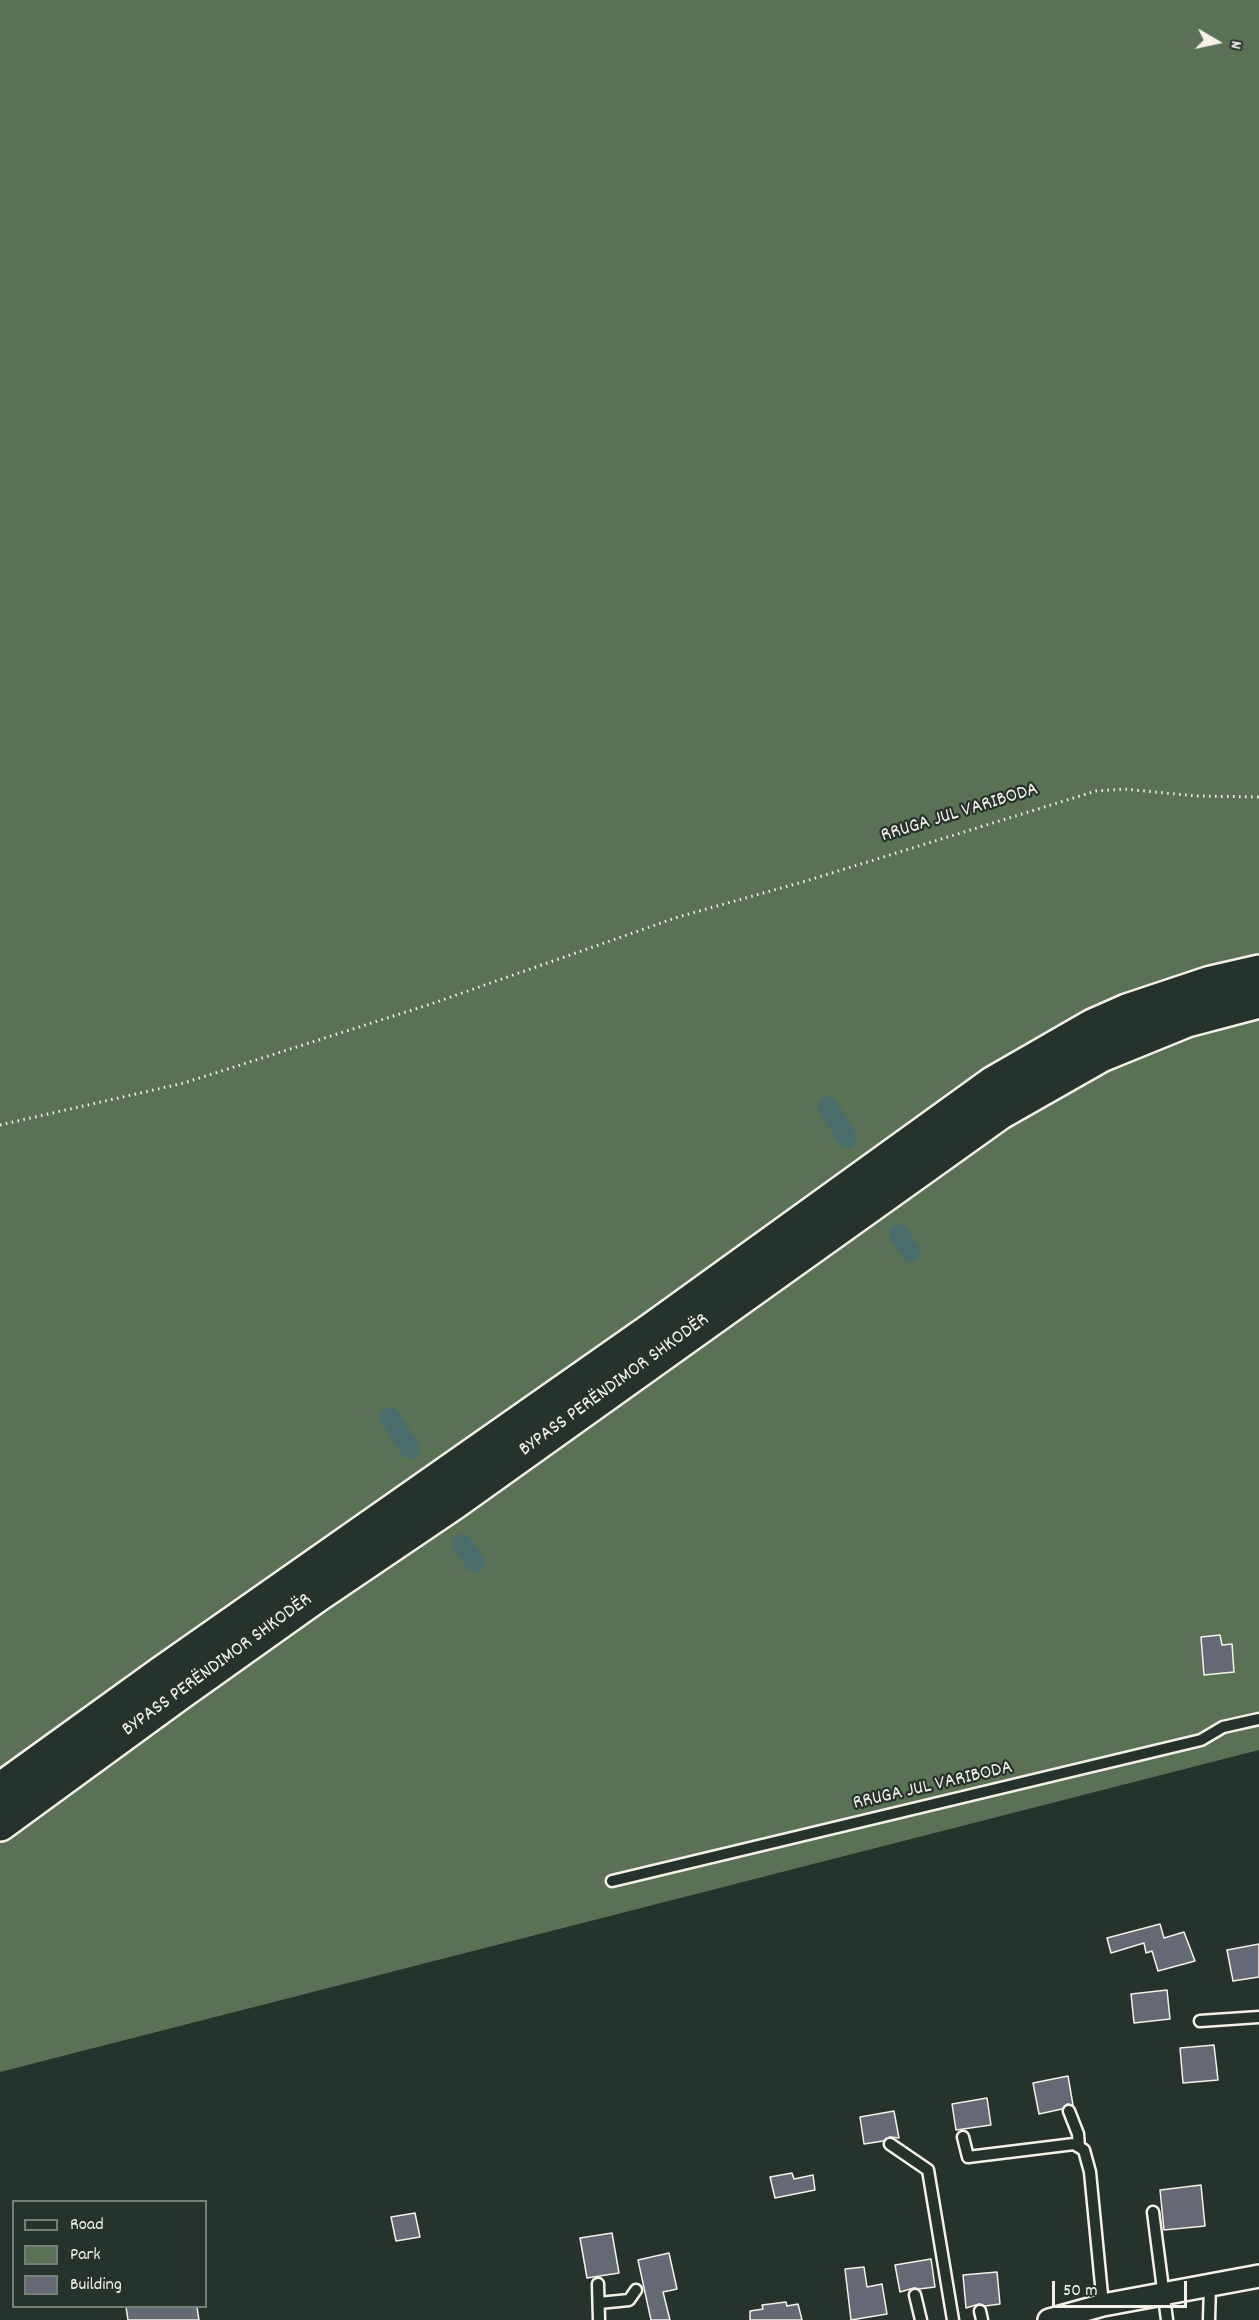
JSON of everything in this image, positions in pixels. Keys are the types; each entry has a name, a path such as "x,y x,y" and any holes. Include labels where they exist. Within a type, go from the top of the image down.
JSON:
{"highway":[{"name":"BYPASS PERËNDIMOR SHKODËR","path":"0,1790 180,1660 653,1329 994,1083 1093,1026 1126,1011 1211,982 1259,972"},
{"name":"BYPASS PERËNDIMOR SHKODËR","path":"0,1824 206,1674 453,1503 999,1113 1101,1055 1187,1020 1259,1001"}],"street":[{"path":"1054,2319 1163,2293 1259,2276"}],"lane":[{"name":"RRUGA JUL VARIBODA","path":"612,1881 1201,1740 1223,1727 1259,1719"},
{"path":"1200,2021 1259,2017"},
{"path":"1069,2111 1079,2147"},
{"path":"963,2137 968,2157 1074,2144 1084,2150 1090,2172 1107,2307"},
{"path":"890,2144 928,2170 953,2320"},
{"path":"1153,2212 1167,2320"},
{"path":"598,2284 599,2320"},
{"path":"1209,2320 1210,2284"},
{"path":"598,2302 629,2300 636,2290"},
{"path":"915,2295 921,2320"}],"path":[{"name":"RRUGA JUL VARIBODA","path":"0,1125 184,1083 431,1004 678,917 806,881 1096,791 1124,789 1197,796 1259,797"}],"green space":[{"path":"0,0 1259,0 1259,1750 0,2072"}],"building":[{"path":"1220,1635 1222,1645 1232,1644 1234,1672 1204,1675 1201,1637"},
{"path":"1160,1924 1164,1938 1184,1932 1195,1961 1158,1971 1152,1951 1146,1953 1144,1943 1111,1953 1107,1938"},
{"path":"1259,1944 1259,1977 1233,1981 1227,1950"},
{"path":"1167,1990 1170,2019 1134,2023 1131,1994"},
{"path":"1214,2045 1218,2080 1183,2083 1180,2048"},
{"path":"1068,2076 1073,2105 1067,2104 1062,2109 1039,2114 1033,2083"},
{"path":"987,2098 991,2125 956,2130 952,2104"},
{"path":"894,2111 899,2138 890,2137 883,2141 864,2144 860,2117"},
{"path":"792,2173 794,2179 813,2175 815,2190 775,2198 770,2177"},
{"path":"1201,2185 1205,2226 1164,2230 1160,2190"},
{"path":"415,2213 420,2237 396,2241 391,2217"},
{"path":"612,2233 619,2273 587,2278 580,2238"},
{"path":"669,2253 677,2289 663,2292 670,2320 651,2320 638,2260"},
{"path":"931,2259 935,2287 914,2288 900,2292 895,2265"},
{"path":"864,2267 867,2287 882,2284 887,2314 851,2320 845,2269"},
{"path":"997,2272 1000,2304 985,2306 979,2304 966,2308 963,2275"},
{"path":"786,2302 787,2306 798,2304 802,2320 750,2320 750,2311 763,2309 762,2305"},
{"path":"126,2308 197,2308 199,2320 128,2320"}],"waterway":[{"path":"828,1106 847,1138"},
{"path":"899,1234 911,1252"},
{"path":"390,1417 410,1449"},
{"path":"462,1544 475,1562"}]}
